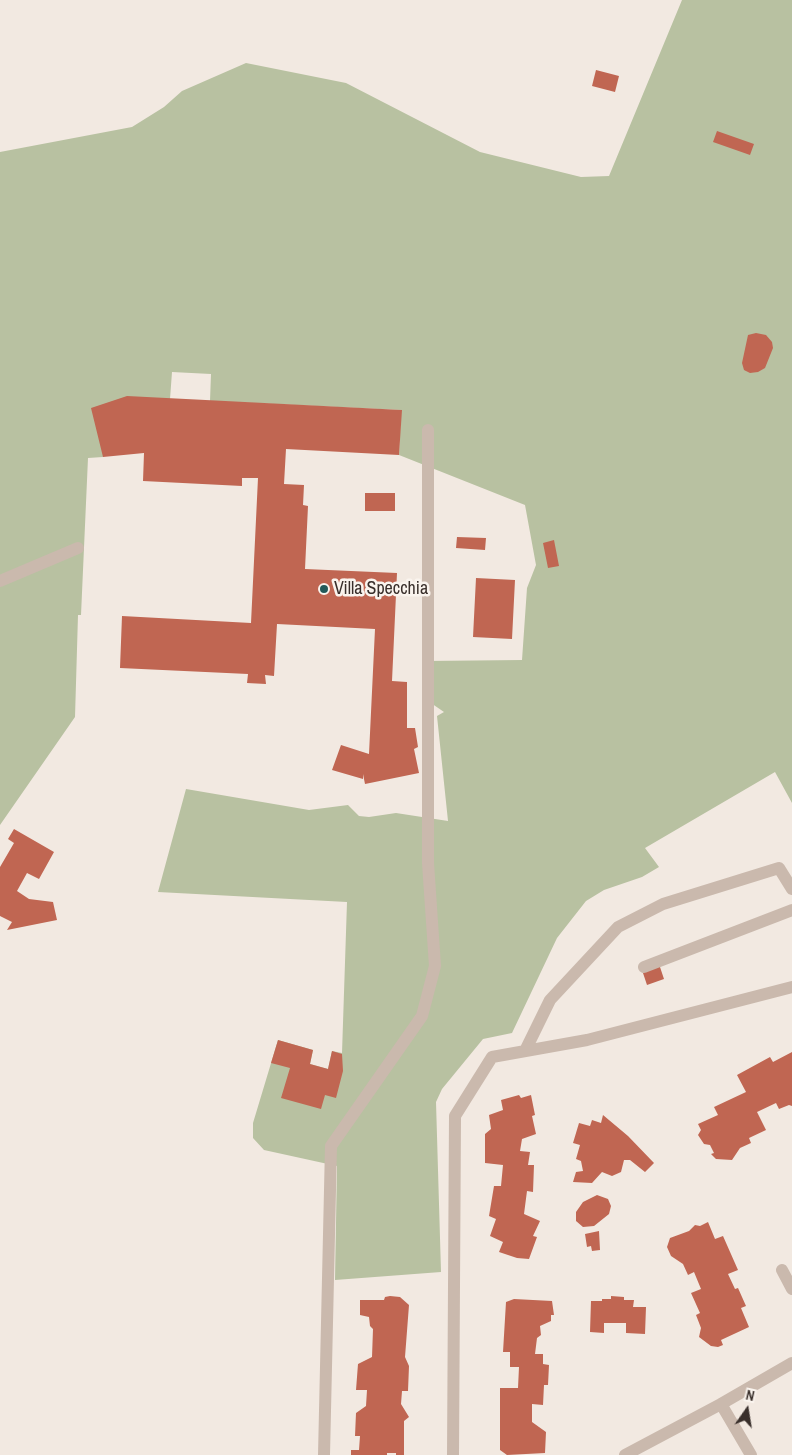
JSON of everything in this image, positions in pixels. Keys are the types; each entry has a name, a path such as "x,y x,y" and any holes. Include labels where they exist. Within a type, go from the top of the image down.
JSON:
{"street":[{"path":"324,1455 331,1146 422,1016 435,966 428,863 428,430"},
{"path":"0,581 78,548"},
{"path":"525,1051 550,1000 618,927 663,904 779,868 792,890"},
{"path":"644,966 792,910"},
{"path":"453,1455 455,1116 492,1056 587,1040 792,986"},
{"path":"782,1270 792,1289"},
{"path":"625,1455 721,1404 792,1363"},
{"path":"721,1404 752,1455"}],"green space":[{"path":"682,0 792,0 792,803 775,772 645,848 659,867 642,877 604,890 586,901 557,938 512,1033 483,1039 442,1089 436,1102 441,1272 335,1280 337,1166 264,1150 253,1138 253,1123 278,1040 313,1050 310,1064 328,1069 332,1051 342,1053 347,902 158,892 186,789 309,810 348,805 359,816 369,817 396,813 448,821 437,716 444,712 428,701 426,661 522,660 527,588 536,565 525,505 399,455 401,410 210,401 211,374 172,372 170,399 103,457 88,458 81,615 78,615 75,717 0,825 0,152 132,127 164,107 182,91 246,63 346,83 480,152 581,177 609,176"}],"building":[{"path":"596,70 619,76 615,92 592,86"},
{"path":"717,131 754,144 750,155 713,142"},
{"path":"756,333 766,335 772,342 773,348 765,368 758,372 750,373 744,370 742,363 748,335"},
{"name":"Villa Specchia","path":"127,396 402,410 399,455 286,449 284,484 304,485 303,505 308,506 305,569 397,573 392,681 407,682 407,728 415,728 418,747 414,749 419,773 365,784 363,774 363,779 332,770 341,745 369,754 375,629 277,624 274,676 265,675 266,684 247,683 248,674 120,668 122,616 251,623 258,478 242,478 242,486 143,481 144,453 103,457 91,408"},
{"path":"365,493 395,493 395,511 365,511"},
{"path":"457,537 486,538 485,550 456,548"},
{"path":"554,540 559,566 548,568 543,543"},
{"path":"476,578 515,580 512,639 473,637"},
{"path":"14,829 54,852 39,879 27,873 17,891 29,899 53,902 57,920 7,930 12,922 0,916 0,867 14,843 8,839"},
{"path":"659,964 664,979 647,985 642,970"},
{"path":"278,1040 313,1050 310,1064 328,1069 332,1051 342,1054 343,1071 336,1098 325,1095 321,1109 281,1098 290,1068 271,1063"},
{"path":"792,1052 792,1106 789,1105 779,1109 776,1103 757,1112 766,1130 749,1138 751,1143 740,1148 732,1160 716,1159 711,1154 714,1153 710,1145 704,1144 698,1135 701,1130 698,1124 718,1115 714,1107 746,1092 737,1075 770,1057 773,1062"},
{"path":"519,1095 521,1098 531,1095 535,1115 532,1116 536,1134 522,1139 520,1151 530,1152 528,1165 534,1165 533,1192 527,1191 524,1214 540,1221 533,1236 537,1237 529,1259 517,1258 499,1252 503,1242 490,1236 496,1219 489,1216 494,1186 501,1186 503,1165 485,1163 485,1134 491,1129 489,1115 503,1110 501,1100"},
{"path":"603,1115 628,1136 654,1163 645,1172 630,1160 624,1160 621,1172 612,1176 602,1172 592,1183 573,1182 576,1172 583,1171 581,1161 576,1159 580,1145 573,1143 579,1123 590,1126 592,1120 601,1123"},
{"path":"597,1195 608,1199 611,1206 609,1214 594,1226 583,1227 576,1221 576,1212 583,1202"},
{"path":"708,1222 715,1239 723,1236 738,1270 728,1274 735,1289 738,1288 746,1306 741,1308 749,1327 721,1340 723,1345 718,1347 711,1346 699,1337 701,1328 696,1315 700,1313 691,1293 701,1289 694,1272 688,1275 683,1264 671,1256 667,1247 670,1238 689,1231 695,1225 700,1226"},
{"path":"599,1231 600,1250 592,1251 591,1246 587,1247 585,1234"},
{"path":"611,1296 624,1297 624,1300 634,1300 633,1307 646,1307 645,1334 626,1333 626,1323 604,1323 604,1333 590,1332 591,1301 611,1299"},
{"path":"385,1297 400,1297 409,1305 405,1357 409,1366 408,1391 402,1391 401,1404 409,1417 404,1421 404,1455 387,1453 387,1455 351,1455 351,1450 359,1450 360,1436 355,1436 356,1413 366,1406 367,1390 356,1390 358,1364 372,1357 373,1329 370,1326 369,1317 360,1315 360,1300 384,1300"},
{"path":"514,1299 552,1301 554,1315 551,1315 551,1321 540,1326 541,1335 537,1338 535,1354 543,1354 543,1364 549,1365 548,1385 544,1385 543,1405 532,1404 532,1422 546,1432 545,1453 507,1455 500,1450 500,1388 518,1388 519,1367 510,1367 510,1352 503,1352 506,1302"}],"place":[{"name":"Villa Specchia","path":"324,589"}]}
